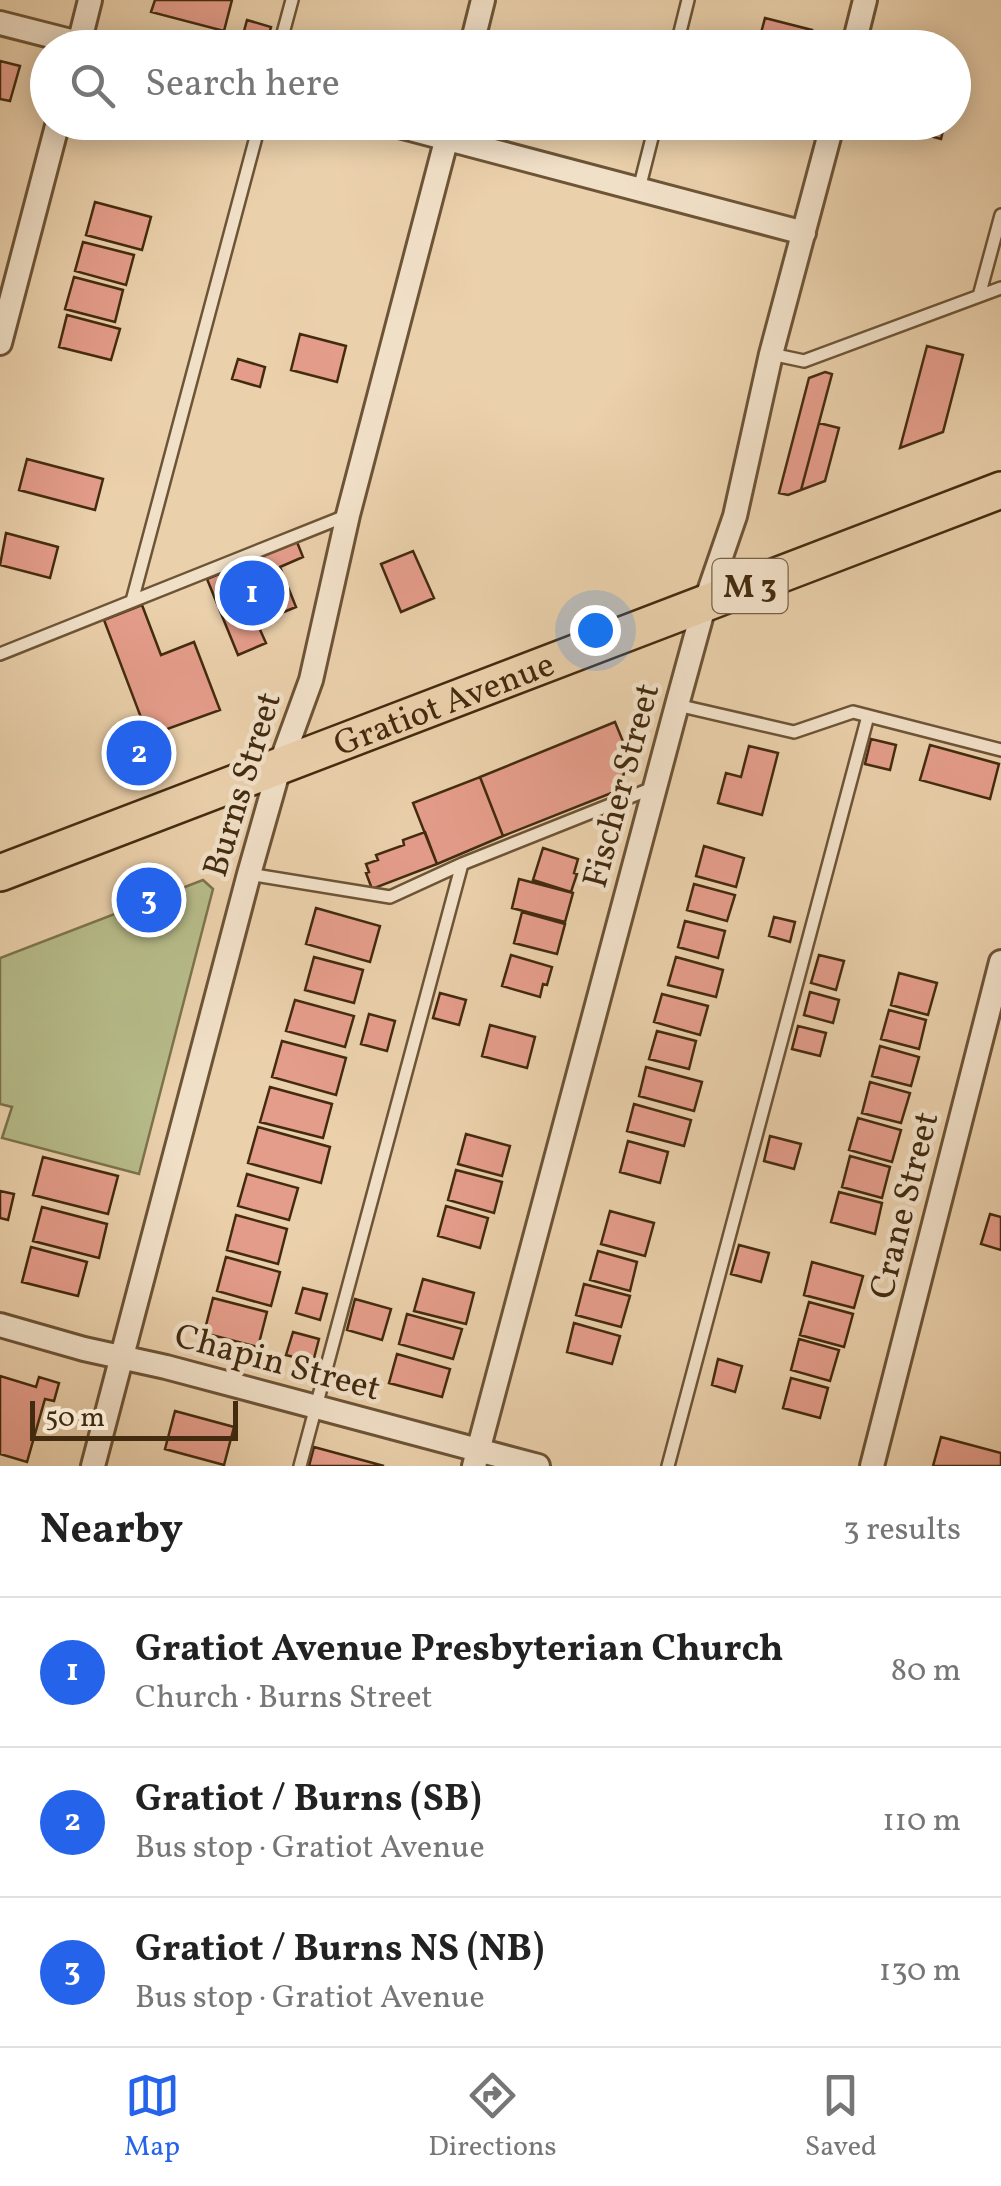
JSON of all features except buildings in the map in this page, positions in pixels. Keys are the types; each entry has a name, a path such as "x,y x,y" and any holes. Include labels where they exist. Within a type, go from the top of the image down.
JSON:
{"main road":[{"name":"Gratiot Avenue","path":"0,873 1001,490"}],"street":[{"path":"87,30 90,0"},
{"path":"476,30 483,0"},
{"path":"857,30 865,0"},
{"path":"0,23 30,31"},
{"path":"0,343 53,140"},
{"name":"Burns Street","path":"94,1466 249,874 280,765 311,680 348,515 447,140"},
{"path":"478,140 638,190 804,233"},
{"name":"Fischer Street","path":"476,1458 677,705 735,516 772,354 828,140"},
{"name":"Crane Street","path":"872,1466 1001,962"},
{"name":"Chapin Street","path":"0,1326 316,1406 476,1458 538,1466"}],"lane":[{"path":"284,30 292,0"},
{"path":"680,30 688,0"},
{"path":"132,601 255,140"},
{"path":"638,190 651,140"},
{"path":"979,296 1001,215"},
{"path":"772,354 804,361 1001,288"},
{"path":"0,654 348,515"},
{"path":"677,705 794,732 853,712 1001,750"},
{"path":"668,1466 868,716"},
{"path":"249,874 390,896 655,787"},
{"path":"300,1466 462,864"}],"green space":[{"path":"203,880 213,889 139,1174 2,1138 12,1107 0,1104 0,958"}],"place":[{"name":"Gratiot Avenue Presbyterian Church","path":"252,593"},
{"name":"Gratiot / Burns (SB)","path":"139,753"},
{"name":"Gratiot / Burns NS (NB)","path":"149,900"}]}
